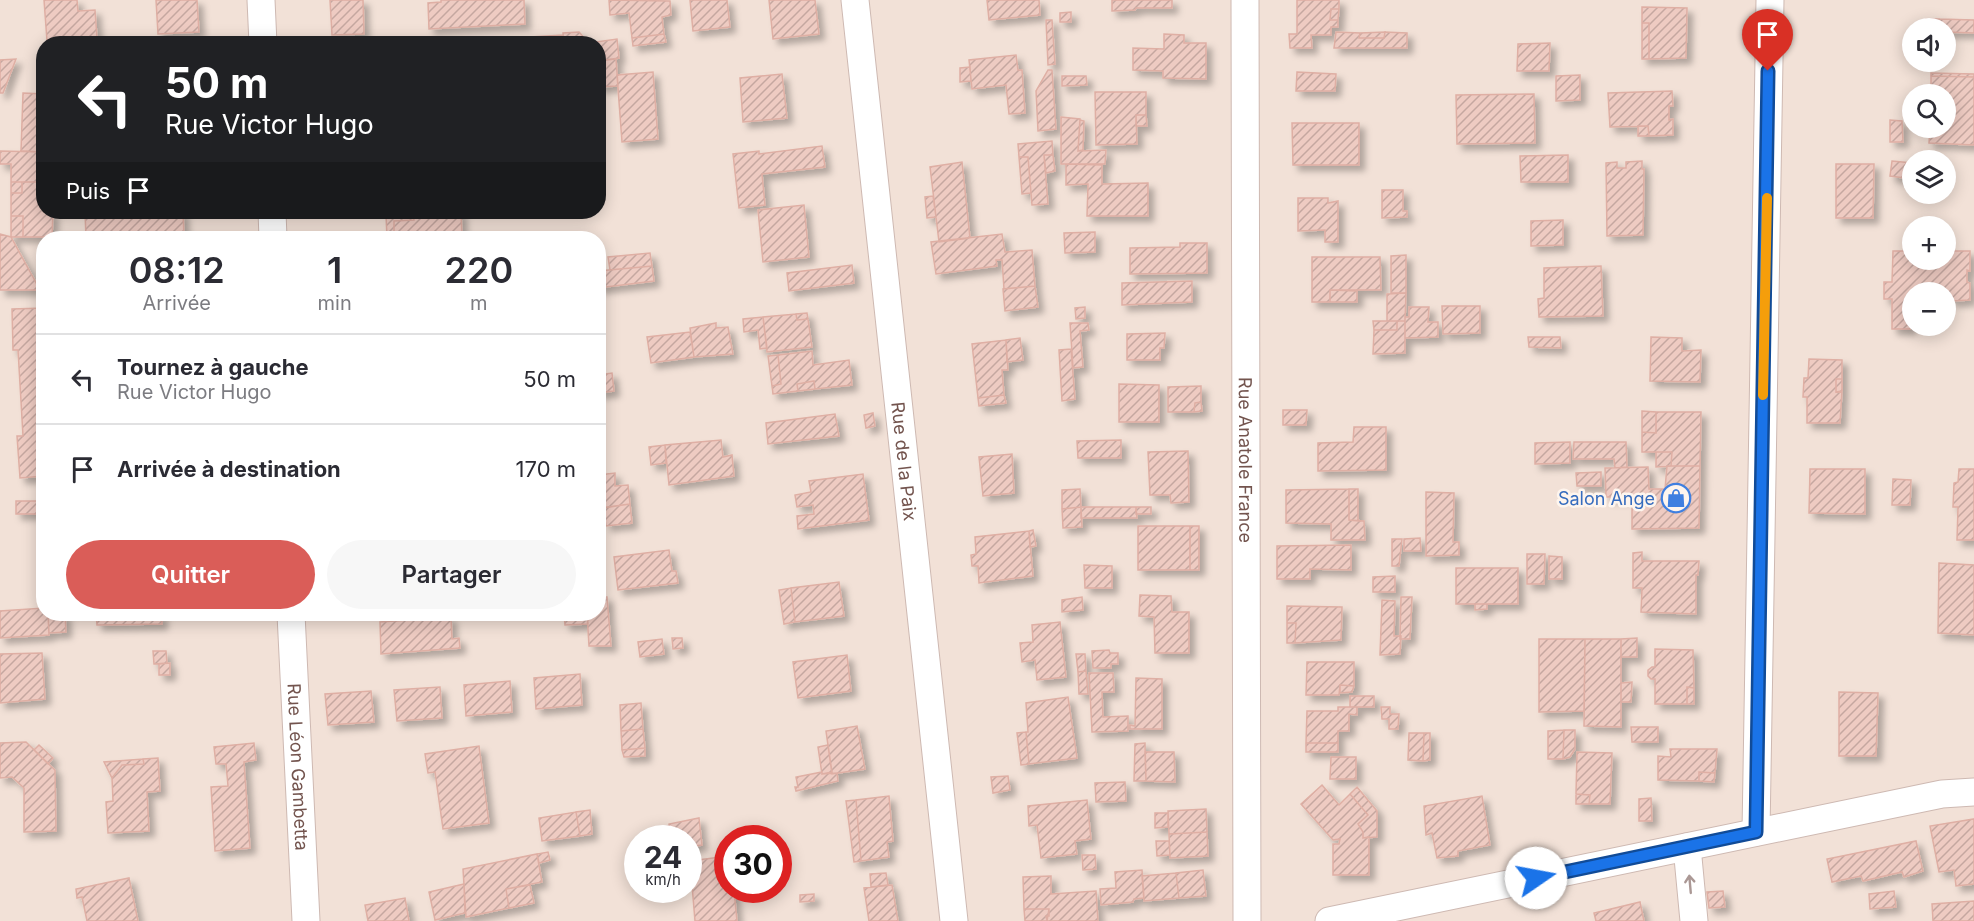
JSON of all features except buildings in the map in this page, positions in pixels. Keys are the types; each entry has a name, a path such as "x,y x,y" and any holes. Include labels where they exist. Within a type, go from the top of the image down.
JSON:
{"street":[{"path":"261,0 263,36"},
{"name":"Rue de la Paix","path":"855,0 954,921"},
{"name":"Rue Anatole France","path":"1245,0 1247,921"},
{"path":"1756,832 1770,0"},
{"name":"Rue Léon Gambetta","path":"291,621 306,921"},
{"path":"1329,921 1942,794 1974,792"},
{"path":"1687,847 1694,921"}],"shaded area":[{"path":"0,0 1974,0 1974,921 0,921"}],"slow traffic":[{"path":"1763,395 1767,198"}],"place":[{"name":"Salon Ange","path":"1676,498"}],"route":[{"path":"1536,878 1756,832 1768,71"}]}
